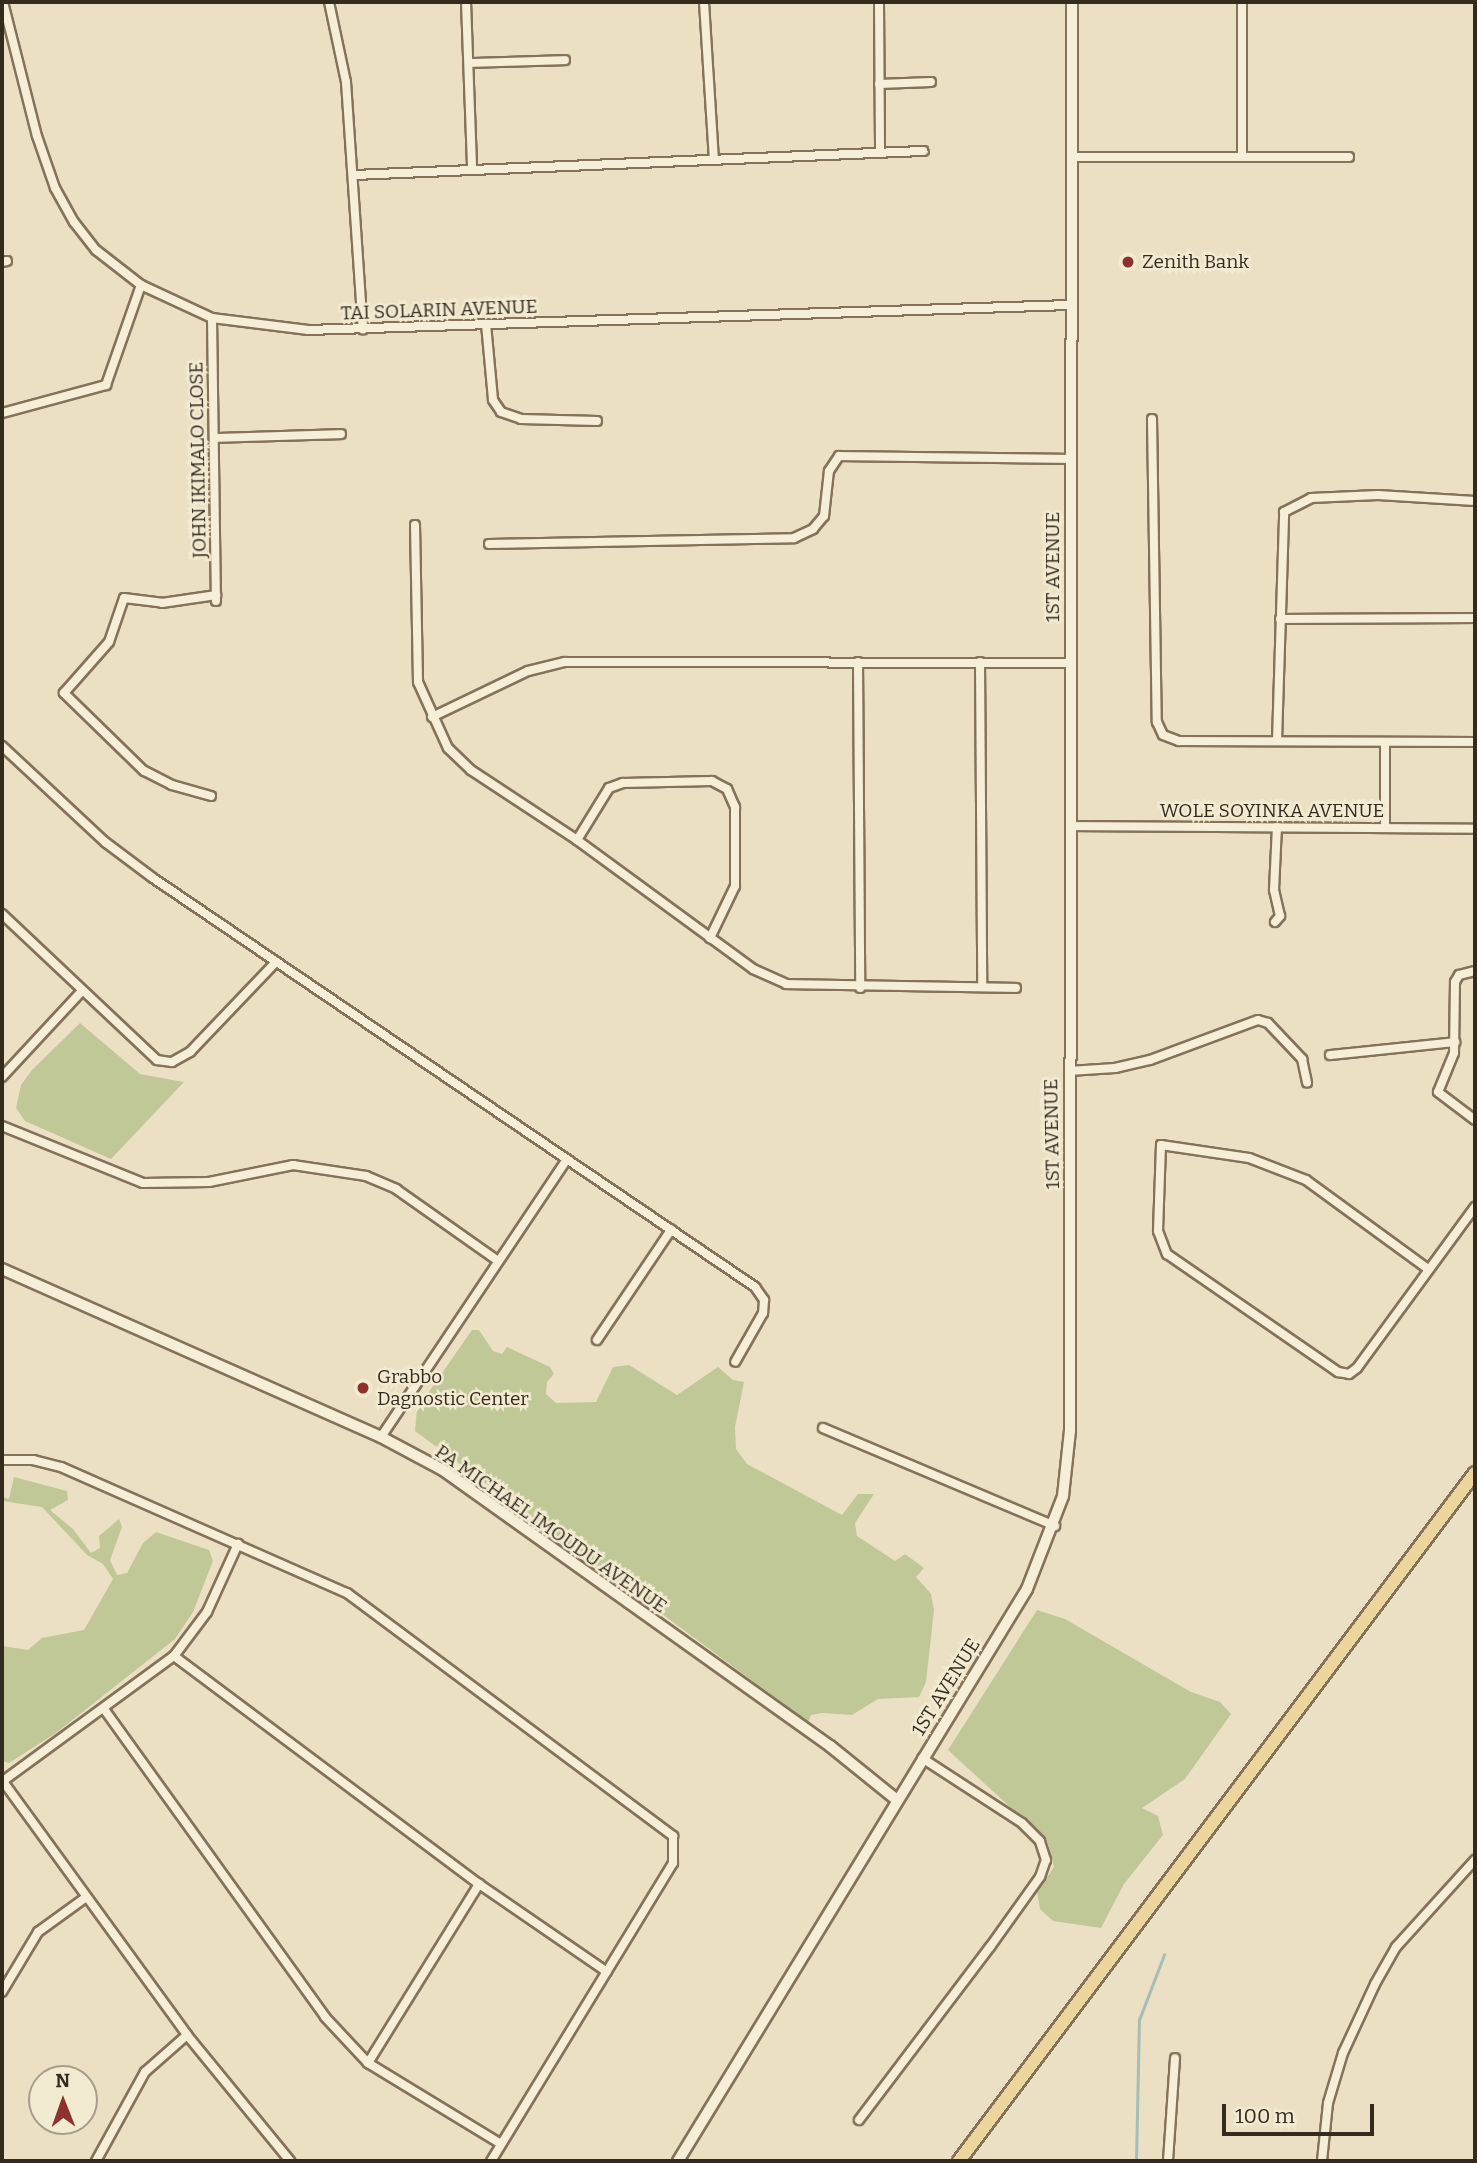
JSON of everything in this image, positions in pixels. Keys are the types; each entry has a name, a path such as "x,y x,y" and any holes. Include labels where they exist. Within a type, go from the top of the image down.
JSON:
{"main road":[{"path":"959,2161 1475,1473"}],"street":[{"name":"TAI SOLARIN AVENUE","path":"4,2 55,188 96,250 141,285 212,318 308,330 1071,305"},
{"path":"329,2 346,82 363,329"},
{"path":"466,2 472,168"},
{"path":"704,2 714,160"},
{"path":"879,2 880,153"},
{"name":"1ST AVENUE","path":"678,2161 877,1840 922,1758 1027,1589 1055,1526 1070,1430 1072,2"},
{"path":"1242,2 1242,156"},
{"path":"470,64 565,60"},
{"path":"879,84 930,82"},
{"path":"354,175 923,151"},
{"path":"1071,157 1349,157"},
{"path":"2,413 106,385 141,285"},
{"name":"JOHN IKIMALO CLOSE","path":"211,796 172,785 144,771 64,693 109,642 124,598 163,603 216,598 212,318"},
{"path":"486,324 493,400 501,412 521,419 597,421"},
{"path":"1152,419 1157,722 1163,735 1179,741 1475,742"},
{"path":"214,438 341,434"},
{"path":"489,544 794,538 813,528 824,516 829,471 839,456 1071,458"},
{"path":"1277,741 1281,524 1284,512 1292,505 1311,498 1378,495 1475,501"},
{"path":"415,525 415,648 418,682 448,748 471,770 577,841 753,969 786,984 860,988 1017,988"},
{"path":"1280,619 1475,618"},
{"path":"858,662 860,988"},
{"path":"980,662 982,987"},
{"path":"432,717 547,664 1071,663"},
{"path":"1385,742 1385,827"},
{"path":"2,746 106,842 276,962 755,1287 764,1300 755,1331 735,1362"},
{"path":"577,841 600,798 616,786 712,781 727,789 735,807 735,886 710,938"},
{"name":"WOLE SOYINKA AVENUE","path":"1069,827 1475,829"},
{"path":"1275,922 1280,916 1274,890 1277,827"},
{"path":"2,914 81,992 157,1060 172,1062 190,1052 276,962"},
{"path":"1475,971 1459,975 1455,982 1455,1042 1438,1092 1475,1120"},
{"path":"2,1077 81,992"},
{"path":"1069,1071 1115,1069 1150,1060 1258,1020 1268,1023 1302,1059 1307,1082"},
{"path":"1330,1055 1455,1042"},
{"path":"2,1126 142,1183 209,1182 293,1165 366,1176 396,1189 498,1261"},
{"path":"1428,1269 1306,1180 1249,1158 1161,1145 1158,1231 1167,1254 1338,1372 1349,1374 1357,1368 1475,1207"},
{"path":"381,1437 567,1159"},
{"path":"597,1340 671,1230"},
{"name":"PA MICHAEL IMOUDU AVENUE","path":"2,1269 381,1437 443,1469 830,1746 897,1800"},
{"path":"823,1428 1055,1526"},
{"path":"2,1460 33,1460 61,1467 238,1544 373,1610 673,1836 673,1863 491,2161"},
{"path":"238,1544 207,1612 174,1656 2,1781 187,2035 285,2160"},
{"path":"174,1656 479,1884 607,1972"},
{"path":"104,1709 325,2017 368,2063 501,2144"},
{"path":"859,2120 1033,1887 1045,1860 1040,1841 1022,1823 922,1758"},
{"path":"1322,2161 1328,2103 1343,2053 1375,1984 1396,1947 1475,1860"},
{"path":"368,2063 479,1884"},
{"path":"2,1992 38,1932 85,1898"},
{"path":"96,2161 145,2072 187,2035"},
{"path":"1168,2161 1175,2058"}],"green space":[{"path":"80,1023 140,1074 184,1082 111,1159 25,1121 16,1108 21,1085 32,1070"},
{"path":"472,1330 479,1330 493,1351 502,1354 507,1347 550,1367 554,1374 547,1382 546,1394 556,1403 596,1402 613,1367 629,1365 677,1395 718,1367 733,1380 744,1382 735,1427 736,1449 747,1464 842,1515 858,1494 874,1494 855,1523 857,1536 895,1561 905,1554 924,1568 916,1577 931,1594 934,1610 926,1682 919,1697 878,1699 852,1715 822,1713 811,1715 808,1722 415,1431 417,1409"},
{"path":"14,1477 67,1491 68,1500 50,1510 73,1529 91,1553 100,1548 99,1536 119,1519 122,1527 110,1560 117,1575 127,1573 143,1543 156,1532 209,1550 213,1561 193,1612 175,1639 56,1733 9,1763 2,1761 2,1646 28,1650 42,1638 84,1630 113,1579 103,1564 87,1555 42,1507 2,1501 2,1497 9,1499"},
{"path":"1037,1610 1065,1619 1191,1692 1220,1702 1231,1714 1185,1779 1142,1808 1158,1816 1163,1835 1124,1884 1101,1928 1053,1921 1040,1909 1037,1892 1054,1867 1047,1841 948,1750"}],"waterway":[{"path":"1136,2161 1139,2020 1164,1955"}],"place":[{"name":"Zenith Bank","path":"1128,262"},
{"name":"Grabbo Dagnostic Center","path":"363,1388"}]}
